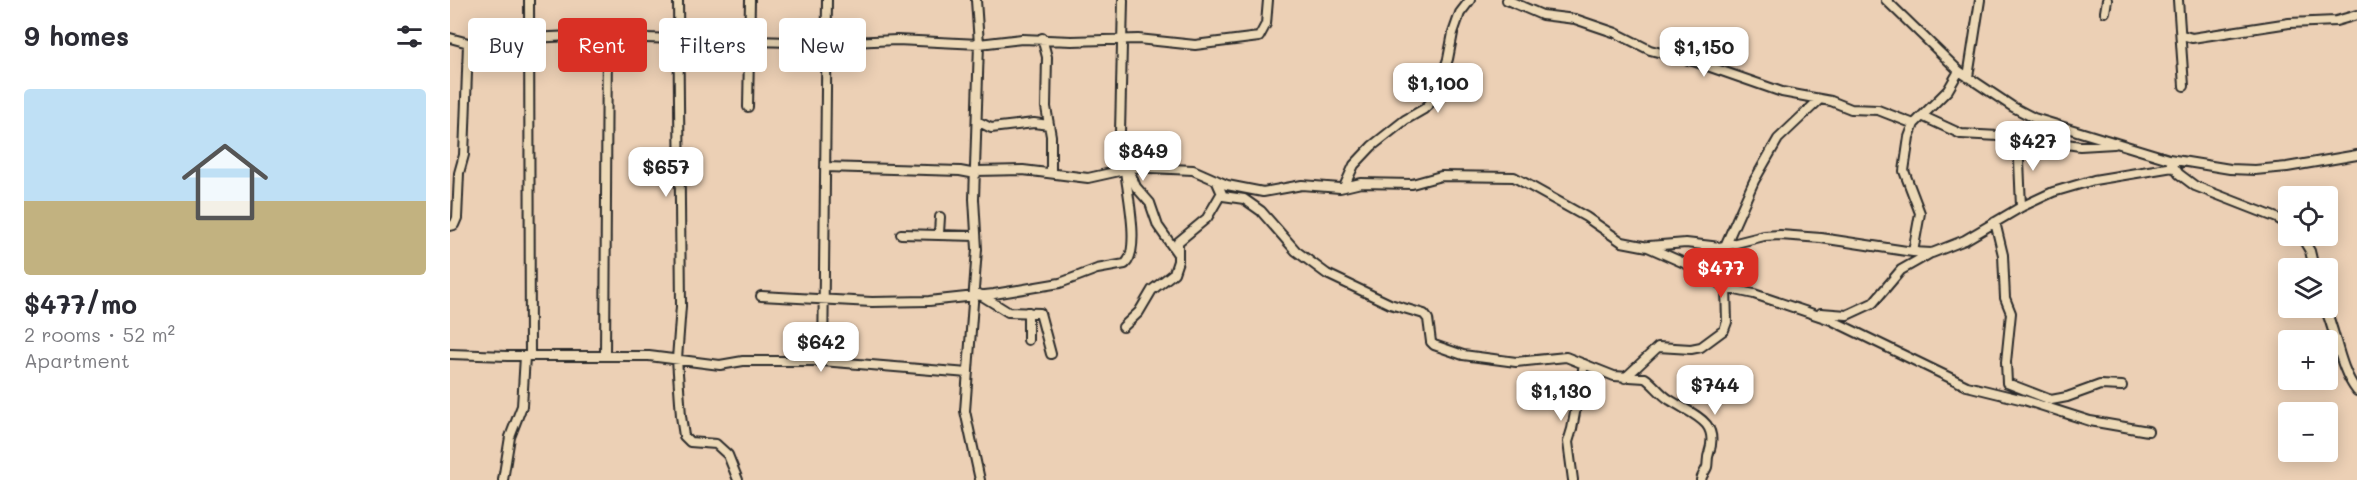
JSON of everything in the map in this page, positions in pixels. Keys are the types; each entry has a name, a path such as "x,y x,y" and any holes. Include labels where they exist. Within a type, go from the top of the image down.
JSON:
{"street":[{"path":"529,0 529,18"},
{"path":"678,0 678,18"},
{"path":"749,18 750,0"},
{"path":"827,0 827,18"},
{"path":"976,0 979,44 976,295 965,411 980,480"},
{"path":"761,296 872,303 929,301 994,294 1060,283 1097,269 1121,266 1129,261 1132,253 1132,222 1120,132 1123,0"},
{"path":"866,41 979,44 1042,38 1072,41 1138,39 1195,45 1253,39 1263,33 1268,0"},
{"path":"1344,187 1354,165 1372,146 1405,120 1424,109 1434,99 1448,59 1460,13 1470,0"},
{"path":"1507,0 1542,15 1575,19 1616,33 1650,50 1696,62 1782,93 1820,99 1851,109 1878,110 1914,124"},
{"path":"1886,0 1959,70 2013,107 2034,118 2120,144 2171,163 2255,170 2357,156"},
{"path":"1968,77 1980,0"},
{"path":"2105,12 2107,0"},
{"path":"2178,0 2184,86"},
{"path":"2182,34 2192,38 2289,23 2336,21 2357,15"},
{"path":"450,38 468,44 464,155 459,173 457,218 454,225 450,226"},
{"path":"1042,38 1047,57 1046,107 1052,173"},
{"path":"1913,252 1920,213 1907,182 1904,164 1909,137 1914,124 1948,90 1959,70"},
{"path":"503,480 510,437 522,406 528,356 531,277 528,226 531,166 530,72"},
{"path":"604,356 607,72"},
{"path":"678,72 681,306 677,359 684,436 690,442 717,444 728,455 738,480"},
{"path":"748,72 748,107"},
{"path":"823,361 827,72"},
{"path":"1725,246 1754,181 1778,139 1820,99"},
{"path":"1922,116 1957,133 2080,146 2120,144"},
{"path":"977,121 991,128 1034,123 1049,125"},
{"path":"2018,138 2021,207"},
{"path":"1811,312 1847,315 1873,303 1901,270 1932,253 1965,240 2021,207 2053,192 2094,180 2171,163"},
{"path":"2171,163 2185,180 2195,186 2278,219"},
{"path":"825,167 1052,173 1088,178 1125,165 1140,169 1193,170 1227,185 1263,192 1295,185 1344,187 1361,183 1412,184 1441,176 1514,177 1586,217 1623,242 1648,247 1700,270 1726,288 1754,294 1831,320 1967,386 2090,420 2148,431"},
{"path":"1125,165 1134,183 1150,203 1158,226 1177,253"},
{"path":"1215,180 1221,194 1244,199 1261,211 1296,251 1327,274 1390,304 1424,314 1428,319 1431,342 1434,345 1462,355 1516,362 1566,357 1601,372 1625,378 1649,380 1665,397 1696,416 1711,430 1713,437 1708,465 1701,480"},
{"path":"1123,327 1139,312 1152,290 1174,273 1178,261 1179,240 1207,218 1221,194"},
{"path":"939,217 939,233"},
{"path":"1995,222 2003,255 2005,298 2011,313 2006,362 2007,383 2051,400 2067,397 2100,385 2122,386"},
{"path":"901,234 939,233 976,236"},
{"path":"1648,247 1686,243 1725,246 1764,236 1780,235 1821,238 1932,253"},
{"path":"1625,378 1658,347 1691,349 1701,347 1724,330 1727,322 1726,288"},
{"path":"976,295 1008,312 1037,311 1041,315 1051,354"},
{"path":"1028,312 1028,340"},
{"path":"2330,318 2347,378 2357,391"},
{"path":"450,354 604,356 677,359 720,365 743,361 823,361 968,373"},
{"path":"1573,480 1568,442 1584,364"}]}
